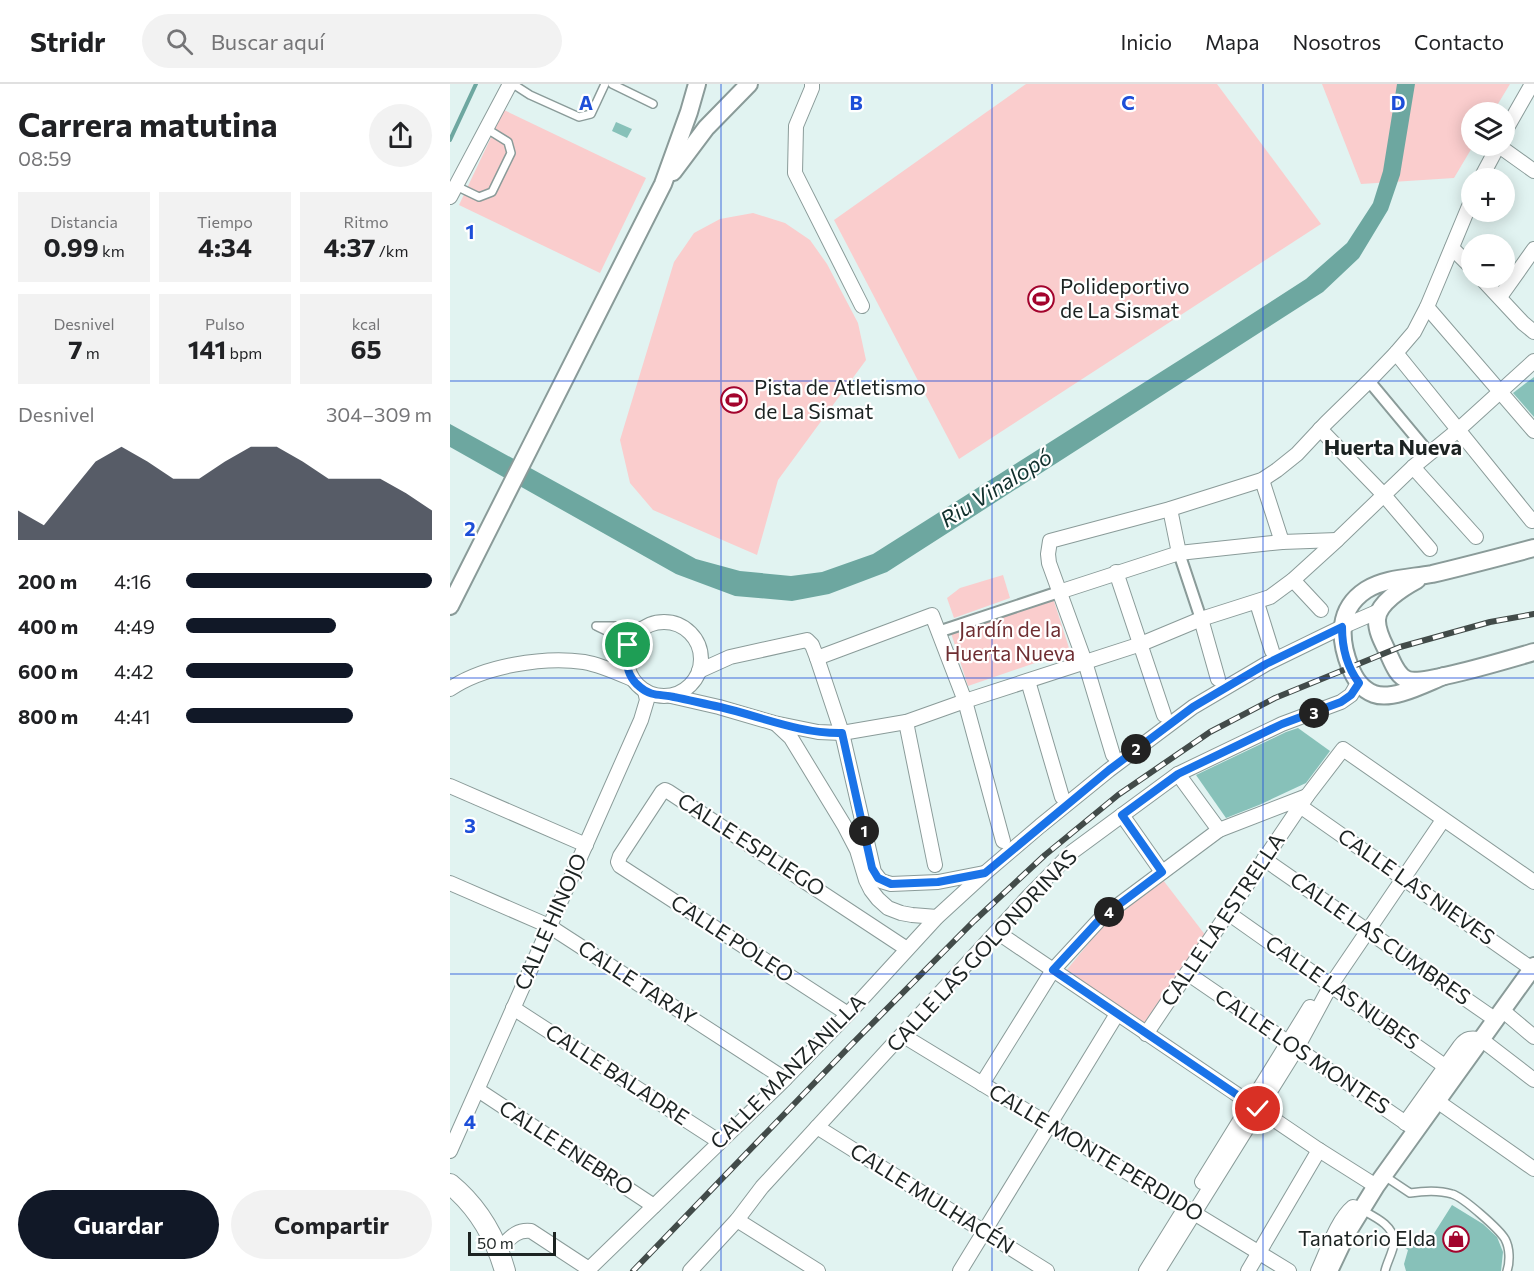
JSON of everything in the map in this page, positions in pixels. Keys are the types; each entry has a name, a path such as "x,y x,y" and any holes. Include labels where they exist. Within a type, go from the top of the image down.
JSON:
{"main road":[{"path":"450,1184 479,1214 498,1250 505,1271"},
{"path":"450,1200 458,1206 469,1221 492,1271"}],"street":[{"path":"453,191 511,84"},
{"path":"450,606 663,184 697,84"},
{"path":"663,184 706,128 749,84"},
{"path":"807,88 796,126 795,173 862,306"},
{"path":"1515,117 1530,94"},
{"path":"1512,156 1534,171"},
{"path":"1113,755 1084,662 1049,563 1050,541 1170,510 1262,480 1277,470 1297,454 1396,354 1414,332 1463,222"},
{"path":"1452,248 1461,257"},
{"path":"1500,297 1534,249"},
{"path":"1491,288 1534,332"},
{"path":"1427,307 1534,431"},
{"path":"1396,354 1532,521"},
{"path":"627,651 627,668 632,679 645,692 654,695 671,696 818,732 842,733 906,722 1141,644 1201,619 1270,597 1293,580 1383,494 1534,361"},
{"path":"1369,381 1429,453"},
{"path":"1320,429 1383,494 1430,549"},
{"path":"1413,467 1476,537"},
{"path":"1262,480 1282,542"},
{"path":"1170,510 1179,553 1218,679"},
{"path":"938,632 1179,553 1282,542 1337,540"},
{"path":"1534,548 1390,581 1366,590 1349,607 1342,627 1343,649 1355,678 1374,694 1381,695 1400,693 1444,676 1534,652"},
{"path":"1116,572 1164,714"},
{"path":"1432,573 1405,586 1389,599 1379,611 1377,622 1380,636 1400,674 1410,681 1444,676"},
{"path":"1293,580 1321,610"},
{"path":"1257,603 1272,651"},
{"name":"CALLE MANZANILLA","path":"498,1250 516,1232 531,1231 589,1269 785,1079 937,917 985,873 1109,770 1193,707 1266,664 1379,611"},
{"path":"818,658 933,615 965,701 1003,841"},
{"path":"600,666 611,665 627,651 638,631 645,626 669,621 690,632 702,646 730,657"},
{"path":"671,696 690,686 698,674 713,663 807,640 818,658 842,733"},
{"path":"697,642 701,661 696,683 712,706"},
{"path":"453,685 508,665 566,660 600,666 632,679"},
{"path":"1028,681 1062,797"},
{"name":"CALLE LAS GOLONDRINAS","path":"690,1271 762,1187 1072,852 1178,774 1282,724 1341,702 1351,695 1359,683"},
{"name":"CALLE HINOJO","path":"450,1150 641,720 647,700 645,692"},
{"path":"906,722 935,865"},
{"path":"774,723 791,738 853,841 866,880 878,899 888,908 901,913 937,917"},
{"path":"798,750 807,737 818,732"},
{"name":"CALLE MANZANILLA","path":"842,733 872,868 878,878 891,884 938,882 985,873"},
{"name":"CALLE LA ESTRELLA","path":"1146,1034 1264,859 1342,749 1443,820"},
{"path":"1178,774 1219,830"},
{"path":"450,786 586,845"},
{"name":"CALLE ESPLIEGO","path":"618,861 665,790 907,949"},
{"path":"982,1084 1053,970 1101,918 1219,830 1304,801"},
{"name":"CALLE LAS NIEVES","path":"1304,801 1404,878 1533,967"},
{"path":"1122,815 1162,872"},
{"path":"1146,1271 1189,1210 1293,1045 1328,984 1443,820 1534,882"},
{"name":"CALLE LAS CUMBRES","path":"1264,859 1368,930 1534,1037"},
{"name":"CALLE POLEO","path":"618,861 620,866 848,1014"},
{"name":"CALLE TARAY","path":"450,883 549,926 785,1079"},
{"name":"CALLE LAS NUBES","path":"1228,913 1450,1070"},
{"path":"997,932 1319,1150 1380,1181"},
{"path":"1329,1271 1347,1233 1411,1126 1450,1070 1482,1040 1533,967"},
{"name":"CALLE LOS MONTES","path":"1187,974 1411,1126"},
{"name":"CALLE BALADRE","path":"513,1008 720,1142"},
{"path":"960,1271 1117,1014"},
{"name":"CALLE MONTE PERDIDO","path":"902,1035 1289,1271"},
{"path":"1482,1040 1534,1080"},
{"path":"1411,1126 1437,1101 1450,1070"},
{"name":"CALLE ENEBRO","path":"478,1090 654,1206"},
{"path":"1437,1101 1534,1169"},
{"name":"CALLE MULHACÉN","path":"817,1127 1047,1271"},
{"path":"1248,1271 1319,1150"},
{"path":"1318,1271 1347,1212 1353,1207 1362,1210"},
{"path":"1158,1271 1189,1210"},
{"path":"1337,1271 1362,1210"},
{"path":"736,1220 818,1271"}],"lane":[{"path":"511,84 579,117 591,114 605,84"},
{"path":"612,84 653,104"},
{"path":"453,191 479,197 492,192 510,153 508,142 486,128"},
{"path":"627,651 619,637 596,626 645,626"},
{"path":"1380,1181 1410,1193 1425,1191 1452,1194 1466,1202 1505,1240 1509,1258 1507,1271"},
{"path":"1362,1210 1381,1221 1392,1234 1394,1244 1385,1271"}],"green space":[{"name":"Polideportivo de La Sismat","path":"1026,84 1217,84 1321,224 959,459 834,220"},
{"path":"1322,84 1510,84 1499,102 1461,102 1461,156 1467,156 1454,178 1361,184"},
{"path":"504,110 646,178 600,273 459,205"},
{"name":"Pista de Atletismo de La Sismat","path":"753,213 785,223 810,240 827,264 858,323 866,360 778,480 757,555 653,510 630,483 620,440 674,262 694,233 720,219"},
{"path":"1003,575 1010,598 954,618 947,598 960,588"},
{"name":"Jardín de la Huerta Nueva","path":"1053,598 1070,651 968,686 951,633"},
{"path":"1163,880 1206,936 1144,1026 1065,972 1106,922"}],"water":[{"name":"Riu Vinalopó","path":"1397,84 1415,84 1400,175 1388,210 1359,258 1323,292 887,572 829,594 792,601 735,596 676,574 450,447 450,424 696,559 740,571 791,576 822,572 873,554 1306,279 1347,243 1373,203 1383,171"}],"building":[{"path":"616,122 632,129 627,138 612,131"},
{"path":"1534,377 1534,417 1513,393"},
{"path":"1298,728 1330,751 1306,783 1226,818 1196,775"},
{"name":"Tanatorio Elda","path":"1452,1205 1483,1224 1497,1237 1503,1252 1501,1271 1406,1271 1404,1264 1408,1250 1405,1248 1418,1237 1425,1234 1433,1235"}],"waterway":[{"path":"450,140 476,84"}],"railway":[{"path":"633,1271 974,921 1045,855 1118,795 1210,732 1275,698 1400,647 1490,622 1534,614"}],"place":[{"name":"Polideportivo de La Sismat","path":"1041,299"},
{"name":"Pista de Atletismo de La Sismat","path":"734,400"},
{"name":"Tanatorio Elda","path":"1456,1239"}],"district":[{"name":"Huerta Nueva","path":"1393,447"}],"route":[{"path":"628,645 627,668 632,679 645,692 719,707 774,723 830,734 842,733 872,868 881,881 891,884 938,882 985,873 1109,770 1193,707 1266,664 1342,627 1343,649 1359,683 1351,695 1331,707 1282,724 1178,774 1122,815 1162,872 1101,918 1053,970 1258,1109"}]}
